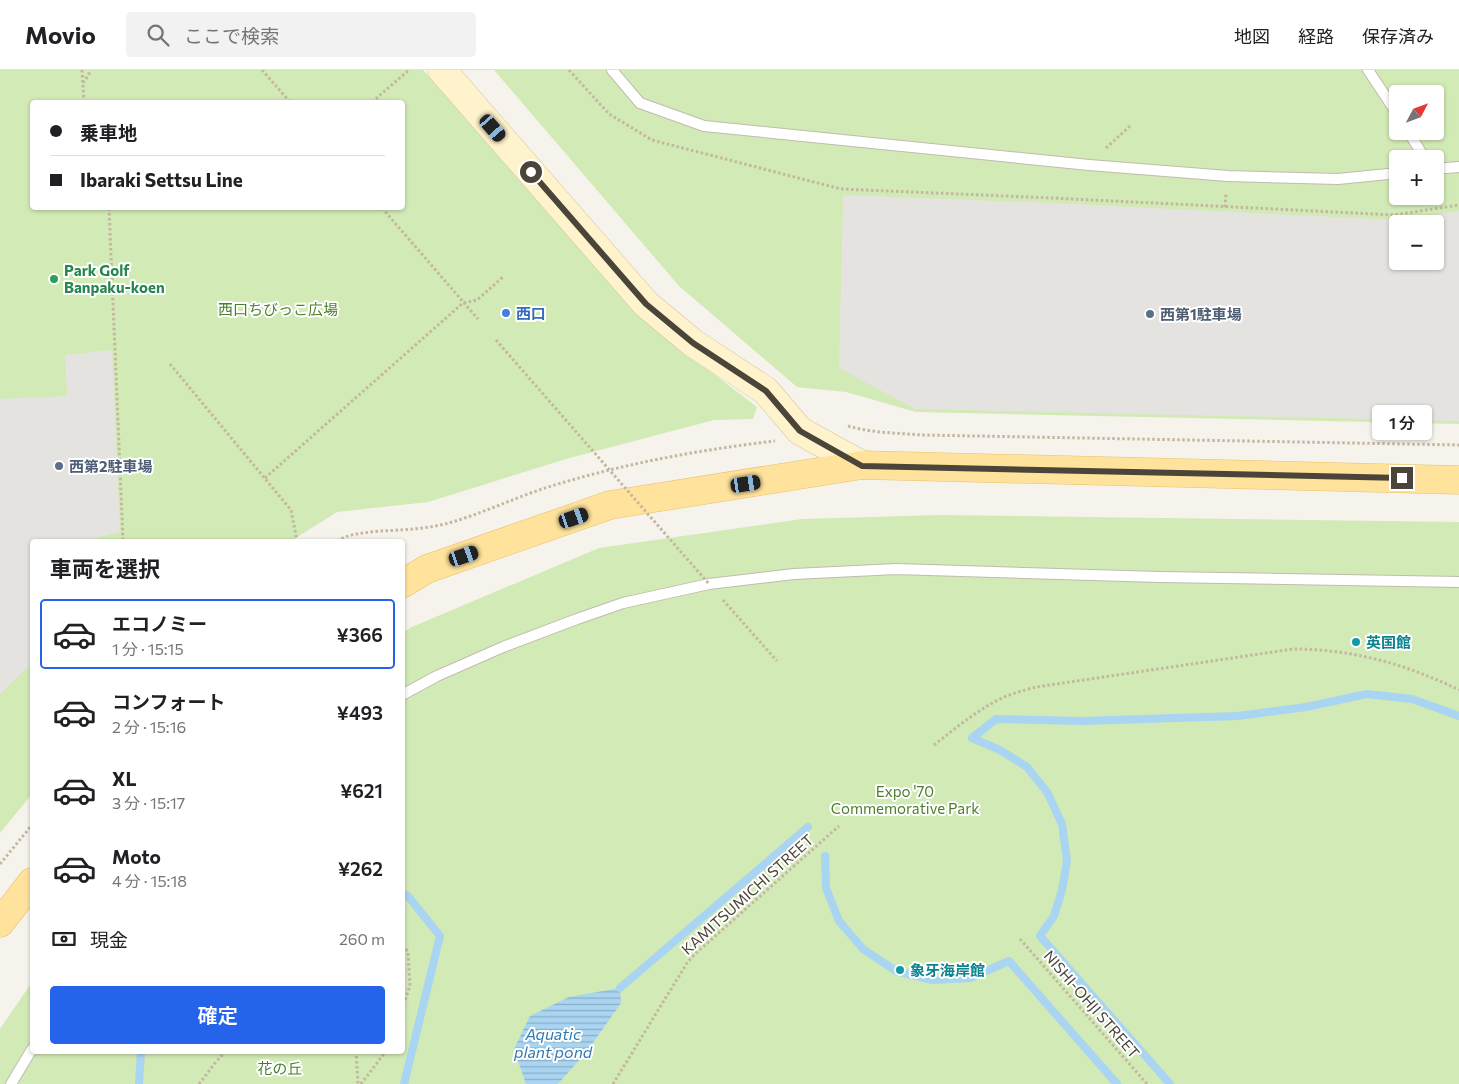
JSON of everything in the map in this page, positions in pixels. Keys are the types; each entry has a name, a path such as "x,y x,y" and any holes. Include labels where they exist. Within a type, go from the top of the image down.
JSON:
{"main road":[{"path":"442,70 646,304 693,343 766,391 800,431 862,466"},
{"path":"405,582 427,570 610,505 862,466 1459,480"},
{"path":"0,923 30,885"}],"lane":[{"path":"612,70 640,103 704,126 1089,165 1228,176 1338,179 1389,174"},
{"path":"1368,70 1389,102"},
{"path":"1444,168 1459,166"},
{"path":"405,693 437,676 503,647 623,603 709,584 794,574 896,569 1170,577 1459,582"},
{"path":"11,1084 30,1052"}],"path":[{"path":"82,70 84,100"},
{"path":"83,83 89,74 89,70"},
{"path":"262,70 288,100"},
{"path":"374,100 409,70"},
{"path":"569,70 609,114 652,140 841,189 1394,215 1459,205"},
{"path":"1089,165 1130,126"},
{"path":"109,210 123,539"},
{"path":"384,210 478,319"},
{"path":"265,478 463,302 477,300 504,276"},
{"path":"496,340 777,661"},
{"path":"170,364 291,510 298,539"},
{"path":"843,424 858,429 922,435 1459,445"},
{"path":"340,539 362,533 446,524 548,487 586,476 662,458 782,439"},
{"path":"934,745 966,720 987,707 1003,698 1036,687 1293,649 1335,651 1376,658 1424,674 1459,690"},
{"name":"KAMITSUMICHI STREET","path":"613,1084 687,963 839,826"},
{"path":"0,864 30,827"},
{"name":"NISHI-OHJI STREET","path":"1020,939 1147,1084"},
{"path":"405,948 408,951 410,986 405,1000"},
{"path":"200,1084 214,1063 223,1054"},
{"path":"356,1054 359,1084"},
{"path":"359,1084 384,1054"}],"green space":[{"name":"西口ちびっこ広場","path":"0,70 423,70 632,299 715,375 757,407 753,419 714,420 566,459 428,502 337,512 294,539 30,539 30,796 0,833"},
{"path":"494,70 1459,70 1459,424 916,412 846,392 797,387 679,286"},
{"name":"Expo '70 Commemorative Park","path":"940,515 1459,522 1459,1084 0,1084 0,1029 30,985 30,1054 405,1054 405,631 599,548 802,519"}],"shaded area":[{"name":"西第1駐車場","path":"843,195 1389,220 1389,270 1444,270 1444,215 1431,215 1459,211 1459,421 915,409 839,368"},
{"name":"西第2駐車場","path":"112,350 120,532 98,539 30,539 30,665 0,694 0,399 67,396 65,355"}],"water":[{"name":"Aquatic plant pond","path":"620,988 621,1003 588,1050 558,1084 526,1084 514,1049 530,1016 569,997"}],"waterway":[{"path":"1170,1084 1040,936 1054,916 1062,890 1067,861 1062,824 1047,792 1027,767 1000,750 972,738 996,719 1082,721 1238,716 1306,707 1367,694 1412,699 1459,716"},
{"path":"620,988 808,827"},
{"path":"825,856 826,888 839,921 863,949 896,971 932,980 970,978 1009,961 1117,1084"},
{"path":"404,1084 440,936 407,895"},
{"path":"139,1084 141,1054"}],"place":[{"name":"Park Golf Banpaku-koen","path":"54,279"},
{"name":"西口","path":"506,313"},
{"name":"西第1駐車場","path":"1150,314"},
{"name":"西第2駐車場","path":"59,466"},
{"name":"英国館","path":"1356,642"},
{"name":"象牙海岸館","path":"900,970"}],"route":[{"path":"531,172 646,304 693,343 766,391 800,431 862,466 1402,478"}],"park label":[{"name":"花の丘","path":"280,1068"}]}
